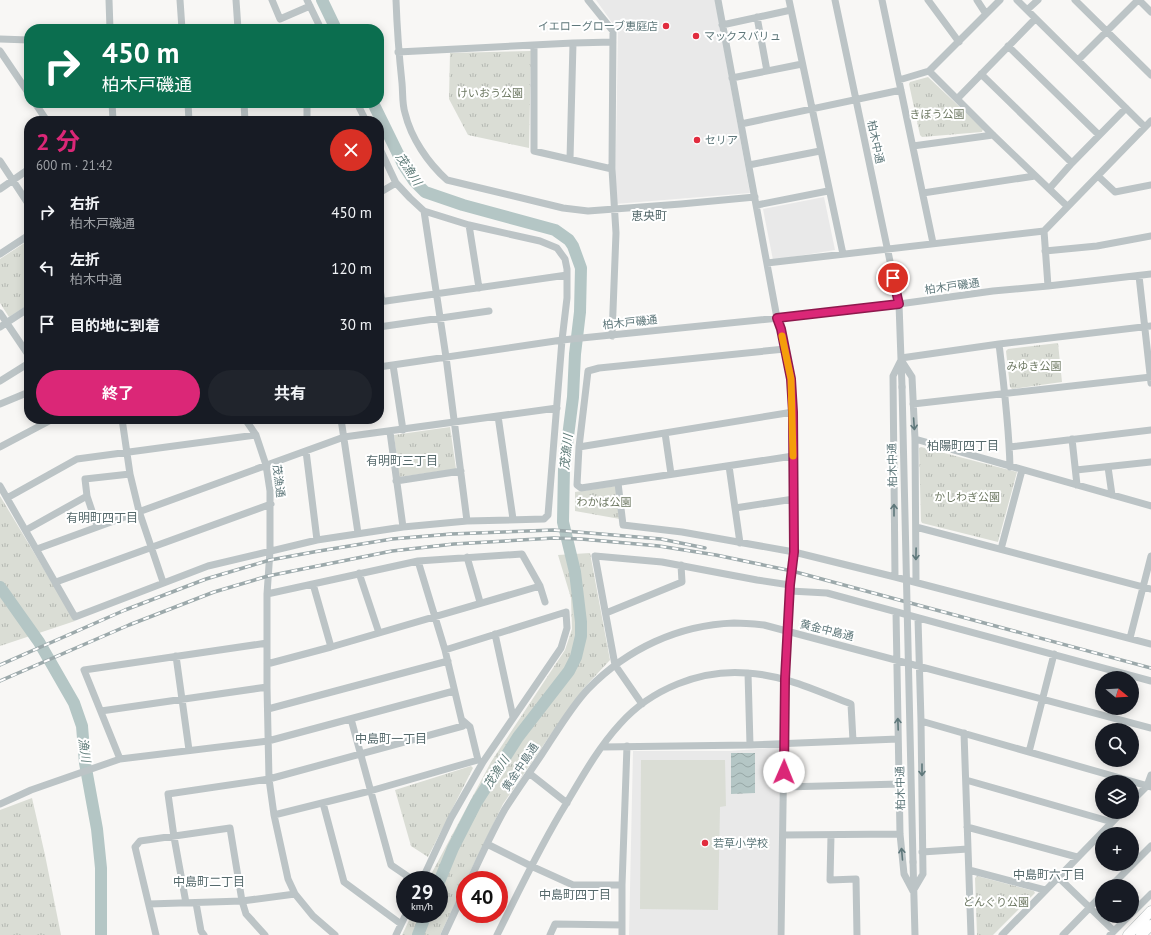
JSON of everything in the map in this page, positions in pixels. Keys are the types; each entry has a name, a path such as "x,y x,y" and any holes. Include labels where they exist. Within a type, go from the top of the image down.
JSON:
{"highway":[{"path":"1128,935 1151,911"},
{"path":"1141,935 1151,925"}],"street":[{"path":"109,0 110,24"},
{"path":"180,0 182,24"},
{"path":"236,0 238,24"},
{"path":"272,0 280,19 309,3 319,24"},
{"path":"396,0 398,52 405,113 412,131 427,159 447,180 563,208 588,211 756,197"},
{"path":"588,0 613,31 612,168 616,233 612,336"},
{"path":"718,0 756,197 777,318 791,379 793,412 794,552 790,588 785,679 782,935"},
{"path":"789,0 828,191 843,254"},
{"name":"柏木中通","path":"835,0 899,304 915,935"},
{"path":"882,0 933,243"},
{"path":"928,0 958,42"},
{"path":"977,0 986,14"},
{"path":"899,80 929,71 1000,0"},
{"path":"1017,0 1145,127"},
{"path":"1027,10 1038,0"},
{"path":"1075,0 1151,75"},
{"path":"1081,6 1087,0"},
{"path":"1078,60 1138,0 1151,12"},
{"path":"722,25 791,10"},
{"path":"757,17 767,71"},
{"path":"957,99 1036,19"},
{"path":"0,39 24,40"},
{"path":"398,52 613,42"},
{"path":"570,159 573,43"},
{"path":"534,46 534,151 612,168"},
{"path":"1008,46 1099,135"},
{"path":"0,50 24,86"},
{"path":"732,78 802,64"},
{"path":"929,71 1067,206"},
{"path":"982,74 1072,163"},
{"path":"741,124 901,90"},
{"path":"1049,189 1072,163 1126,108"},
{"path":"767,263 1044,231 1151,120"},
{"path":"913,146 993,135"},
{"path":"749,165 820,151"},
{"path":"0,486 75,617 208,566 317,540 403,527 467,521 544,519 548,515 557,408 565,340 567,274 565,260 557,248 540,241 470,225 424,211 396,182 384,157"},
{"path":"0,161 24,197"},
{"path":"0,189 24,172"},
{"path":"922,193 1035,176"},
{"path":"1098,176 1115,192 1151,185"},
{"path":"384,190 396,182"},
{"path":"757,205 828,191"},
{"path":"424,211 446,357 467,521"},
{"path":"470,225 478,288"},
{"path":"1044,231 1048,286"},
{"path":"1045,251 1097,246 1151,236"},
{"path":"0,254 24,238"},
{"path":"384,302 567,274"},
{"name":"柏木戸磯通","path":"384,366 565,340 777,318 899,304 993,291 1151,274"},
{"path":"1139,276 1148,326 1151,383"},
{"path":"0,327 24,311"},
{"path":"384,326 489,311"},
{"path":"0,313 24,348"},
{"path":"901,359 999,344 1148,326"},
{"path":"999,344 1010,447 1010,467"},
{"path":"785,349 599,368 588,371 579,447 577,485 581,488 793,456"},
{"path":"901,359 912,377 915,439 916,582"},
{"path":"895,577 893,376 901,359"},
{"path":"393,365 403,430"},
{"path":"0,381 24,366"},
{"path":"913,404 1151,377"},
{"path":"0,404 24,394"},
{"path":"37,549 266,464 344,437 390,432 557,408"},
{"path":"579,447 793,412"},
{"path":"498,416 513,519"},
{"path":"0,447 44,424"},
{"path":"123,424 130,474 139,511 164,582"},
{"name":"茂漁通","path":"248,424 256,435 266,464 271,504 267,594 267,687 269,779 274,815 287,873 295,894 313,916 336,935"},
{"path":"342,424 358,533"},
{"path":"1010,447 1151,430"},
{"path":"390,432 403,527"},
{"path":"665,433 671,474"},
{"path":"7,498 77,459 256,435"},
{"path":"915,439 1151,506"},
{"path":"1072,439 1077,485"},
{"path":"306,451 317,540"},
{"path":"1076,470 1151,462"},
{"path":"728,466 740,543"},
{"path":"1108,467 1112,495"},
{"path":"1001,549 1022,470"},
{"path":"396,481 461,471"},
{"path":"97,526 87,496 85,479 130,474"},
{"path":"618,483 623,525 682,532 794,552 916,582 1151,644"},
{"path":"26,530 87,496"},
{"path":"735,508 794,499"},
{"path":"56,582 271,504"},
{"path":"916,527 1151,589"},
{"path":"267,594 418,560 522,554 540,586 545,602"},
{"path":"642,704 614,665 595,556 681,565 790,588 827,593 918,619 1151,681"},
{"path":"1130,638 1151,556"},
{"path":"467,557 480,602"},
{"path":"186,903 168,794 269,779 463,726 448,661 418,560"},
{"path":"606,613 682,582 681,565"},
{"path":"359,573 379,633"},
{"path":"313,584 331,647"},
{"path":"267,664 331,647 435,615 540,586"},
{"path":"426,871 480,761 561,648 567,628 566,612 445,650"},
{"path":"896,612 900,834 904,874 913,891"},
{"path":"913,891 922,874 921,721 918,619"},
{"name":"黄金中島通","path":"474,871 505,810 564,720 587,690 614,665 657,641 682,631 706,626 735,623 764,625 1043,698 1151,728"},
{"path":"495,634 513,717"},
{"path":"120,759 84,670 267,643"},
{"path":"1029,752 1054,654"},
{"path":"176,656 189,750"},
{"path":"268,709 448,661"},
{"path":"497,935 554,823 602,746 620,723 642,704 665,689 707,675 727,672 748,672 785,679 851,704 853,741"},
{"path":"748,672 750,745"},
{"path":"100,711 267,687"},
{"path":"0,804 31,790 120,759 268,741 454,691"},
{"path":"351,719 391,865 400,871"},
{"path":"462,720 470,727 480,761"},
{"path":"921,721 1149,786"},
{"path":"964,733 971,935"},
{"path":"602,746 750,745 898,739"},
{"path":"622,935 622,885 627,746"},
{"path":"274,815 480,761"},
{"path":"529,773 567,803"},
{"path":"1139,795 1149,786 1151,775"},
{"path":"966,780 1112,822"},
{"path":"784,786 900,784"},
{"path":"322,803 344,882 402,924 396,935"},
{"path":"1002,935 1115,819"},
{"path":"967,827 1078,857"},
{"path":"156,935 135,847 140,841 230,828 242,901 246,914 264,935"},
{"path":"783,835 900,834"},
{"path":"831,835 830,880 856,880 857,935"},
{"path":"487,844 573,885 622,885"},
{"path":"1118,879 1151,846"},
{"path":"922,852 968,849"},
{"path":"969,870 1045,890"},
{"path":"1058,877 1090,908 1112,933 1122,923"},
{"path":"149,904 242,901 295,894"},
{"path":"1139,906 1151,894"},
{"path":"196,903 201,931 204,935"},
{"path":"1062,935 1095,903"},
{"path":"444,935 456,909"},
{"path":"550,935 555,924 622,925"}],"shaded area":[{"path":"596,0 715,0 750,193 615,204 618,31"},
{"path":"824,197 835,250 773,260 763,209"},
{"name":"若草小学校","path":"782,747 777,935 629,935 633,751 731,751"}],"green space":[{"name":"けいおう公園","path":"531,51 529,148 468,135 449,99 450,53"},
{"name":"きぼう公園","path":"928,77 983,129 982,132 922,137 920,135 909,84 910,82"},
{"path":"24,243 24,307 9,317 0,303 0,259"},
{"name":"みゆき公園","path":"1058,343 1062,382 1012,389 1010,387 1006,351 1008,349"},
{"path":"450,427 456,469 399,477 394,435"},
{"name":"かしわぎ公園","path":"921,447 1017,472 998,542 922,523 919,448"},
{"name":"わかば公園","path":"616,486 620,519 575,511 575,492"},
{"path":"0,496 75,621 0,646"},
{"path":"590,553 610,660 584,688 503,804 470,871 456,871 456,902 448,918 448,871 433,871 491,762 565,650 572,629 571,598 558,555"},
{"path":"641,760 725,760 726,806 720,807 718,910 640,909"},
{"path":"471,766 473,768 428,857 411,846 395,790"},
{"path":"32,798 61,935 0,935 0,810"},
{"name":"どんぐり公園","path":"977,876 1034,891 1035,893 993,935 977,935 975,878"},
{"path":"408,923 446,923 440,935 402,935"}],"water":[{"path":"731,753 755,753 755,793 731,794"}],"waterway":[{"name":"茂漁川","path":"322,0 334,24"},
{"name":"茂漁川","path":"375,108 379,116"},
{"name":"茂漁川","path":"384,125 404,166 414,181 425,192 463,205 555,230 569,240 573,246 581,268 580,312 575,354 573,397 564,468 563,522 575,572 581,622 581,636 576,657 569,671 518,737 476,803 453,848 444,871"},
{"name":"漁川","path":"0,587 39,642 74,703 82,726 85,763 97,829 101,868 101,935"},
{"name":"茂漁川","path":"418,935 423,923"}],"railway":[{"path":"0,665 125,610 206,579 270,560 319,551 392,539 451,534 553,530 661,539 705,548"},
{"path":"0,681 129,625 214,592 268,576 392,551 454,544 554,538 659,546 716,555 792,571 1151,668"}],"slow traffic":[{"path":"782,336 791,379 793,456"}],"place":[{"name":"イエローグローブ恵庭店","path":"666,26"},
{"name":"マックスバリュ","path":"696,36"},
{"name":"セリア","path":"697,140"},
{"name":"若草小学校","path":"705,843"}],"district":[{"name":"恵央町","path":"649,215"},
{"name":"柏陽町四丁目","path":"963,445"},
{"name":"有明町三丁目","path":"402,460"},
{"name":"有明町四丁目","path":"102,517"},
{"name":"中島町一丁目","path":"391,738"},
{"name":"中島町六丁目","path":"1049,874"},
{"name":"中島町二丁目","path":"209,881"},
{"name":"中島町四丁目","path":"575,894"}],"route":[{"path":"784,772 785,679 790,585 794,552 793,412 791,379 781,329 777,318 899,304 893,278"}]}
